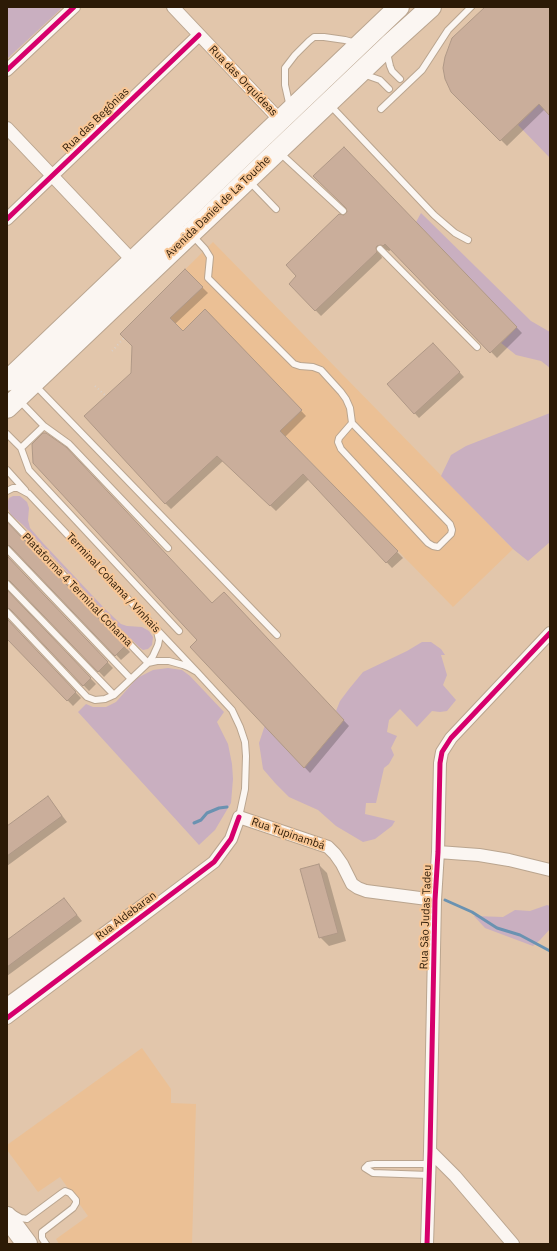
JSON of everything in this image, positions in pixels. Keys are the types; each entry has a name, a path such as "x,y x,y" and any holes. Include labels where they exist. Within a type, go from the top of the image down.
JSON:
{"main road":[{"name":"Avenida Daniel de La Touche","path":"7,381 399,7"},
{"name":"Avenida Daniel de La Touche","path":"12,403 388,45 431,7"},
{"path":"7,1217 27,1244"}],"street":[{"path":"7,70 74,7"},
{"name":"Rua das Orquídeas","path":"173,7 199,35 285,115"},
{"name":"Rua das Begônias","path":"7,219 199,35"},
{"path":"7,128 133,261"},
{"name":"Rua São Judas Tadeu","path":"427,1244 435,900 442,752 451,738 550,633"},
{"name":"Rua Tupinambá","path":"239,816 328,847 342,864 352,884 358,888 366,891 435,900"},
{"name":"Rua Aldebaran","path":"7,1004 208,857 223,842 239,816"},
{"name":"Rua Aldebaran","path":"7,1018 214,862 231,839 239,816"},
{"path":"438,852 479,854 550,870"},
{"path":"430,1151 455,1176 513,1244"}],"lane":[{"path":"381,109 422,70 448,30 471,7"},
{"path":"285,115 286,68 295,55 309,41 314,37 324,37 359,44"},
{"path":"388,45 390,66 400,79"},
{"path":"360,73 376,78 389,89"},
{"path":"328,103 434,215 455,233 468,240"},
{"path":"278,151 343,211"},
{"path":"248,179 276,210"},
{"path":"191,234 206,249 210,257 208,278 294,364 321,370 346,399 350,408 352,423 450,524 452,534 438,547 428,543 341,449 338,442 339,438 352,423"},
{"path":"380,249 477,347"},
{"path":"33,383 277,635"},
{"path":"12,403 69,444 168,548"},
{"path":"20,448 44,426"},
{"path":"7,434 20,448 29,470 179,631"},
{"name":"Terminal Cohama / Vinhais","path":"7,470 232,710 245,742 247,773 239,816"},
{"path":"7,490 18,488 29,494"},
{"name":"Plataforma 4 Terminal Cohama","path":"7,516 148,663"},
{"path":"7,549 131,679"},
{"path":"7,584 114,695"},
{"path":"7,612 87,697 91,699 100,700 114,695 148,663 158,645 157,629"},
{"path":"148,663 169,661 197,672"},
{"path":"374,1164 429,1169 373,1173 365,1168 374,1164"},
{"path":"7,1210 21,1218 27,1219 65,1191 70,1192 76,1200 76,1203 73,1208 42,1232 42,1238 46,1244"}],"path":[{"path":"112,351 124,338"},
{"path":"96,386 106,396"}],"shaded area":[{"path":"7,7 63,7 7,59"},
{"path":"539,104 550,116 550,158 518,125"},
{"path":"421,213 531,321 550,332 550,368 541,361 516,355 501,343 517,327 416,222"},
{"path":"213,242 513,549 453,607 153,301"},
{"path":"550,413 550,542 528,561 513,549 441,476 451,455 466,446"},
{"path":"13,496 20,496 27,502 29,508 28,520 30,528 106,610 121,624 142,627 149,631 153,637 152,645 148,649 143,650 139,647 23,525 11,515 7,504 9,498"},
{"path":"422,642 431,642 441,649 445,655 441,655 447,675 443,685 456,700 447,711 432,711 417,727 400,709 389,720 387,732 397,736 391,748 394,755 389,764 384,768 376,803 366,803 365,814 395,821 392,826 375,839 363,842 336,826 318,810 289,797 263,769 259,743 265,725 304,768 344,720 336,711 340,701 363,672 407,651"},
{"path":"168,668 182,670 190,676 224,712 217,722 228,744 232,764 233,779 231,803 215,830 199,845 78,712 86,704 93,707 106,707 116,702 137,678 153,670"},
{"path":"547,905 550,906 550,929 533,946 485,928 474,916 503,917 515,910 530,911"},
{"path":"142,1048 171,1089 171,1103 196,1104 192,1244 59,1244 56,1239 88,1216 60,1177 38,1192 7,1150 7,1145"}],"building":[{"path":"485,7 550,7 550,116 539,104 500,141 451,92 445,79 443,68 445,57 452,38"},
{"path":"344,147 517,327 490,353 385,244 383,246 377,246 377,252 315,311 289,284 296,276 286,265 339,214 344,215 347,212 346,208 313,176"},
{"path":"185,269 203,287 170,318 183,331 205,309 302,410 280,431 398,551 386,563 303,474 270,506 217,456 165,504 84,416 131,373 132,346 120,334"},
{"path":"433,343 460,372 414,414 387,384"},
{"path":"43,433 46,433 66,447 212,603 224,592 344,720 304,768 190,647 197,640 33,463 32,444"},
{"path":"7,522 125,646 115,656 10,546 7,545"},
{"path":"7,556 108,662 98,672 10,581 7,580"},
{"path":"7,590 91,678 83,686 10,609 7,608"},
{"path":"7,619 76,692 67,701 7,639"},
{"path":"48,796 62,816 7,856 7,826"},
{"path":"319,864 338,933 319,938 300,869"},
{"path":"64,898 77,915 7,967 7,940"}],"waterway":[{"path":"194,823 201,820 207,813 219,808 227,807"},
{"path":"445,900 472,912 497,928 520,935 550,951"}],"cycle path":[{"path":"7,70 74,7"},
{"path":"7,219 199,35"},
{"path":"427,1244 435,900 438,852 440,763 442,752 451,738 550,633"},
{"path":"7,1018 214,862 231,839 239,817"}]}
